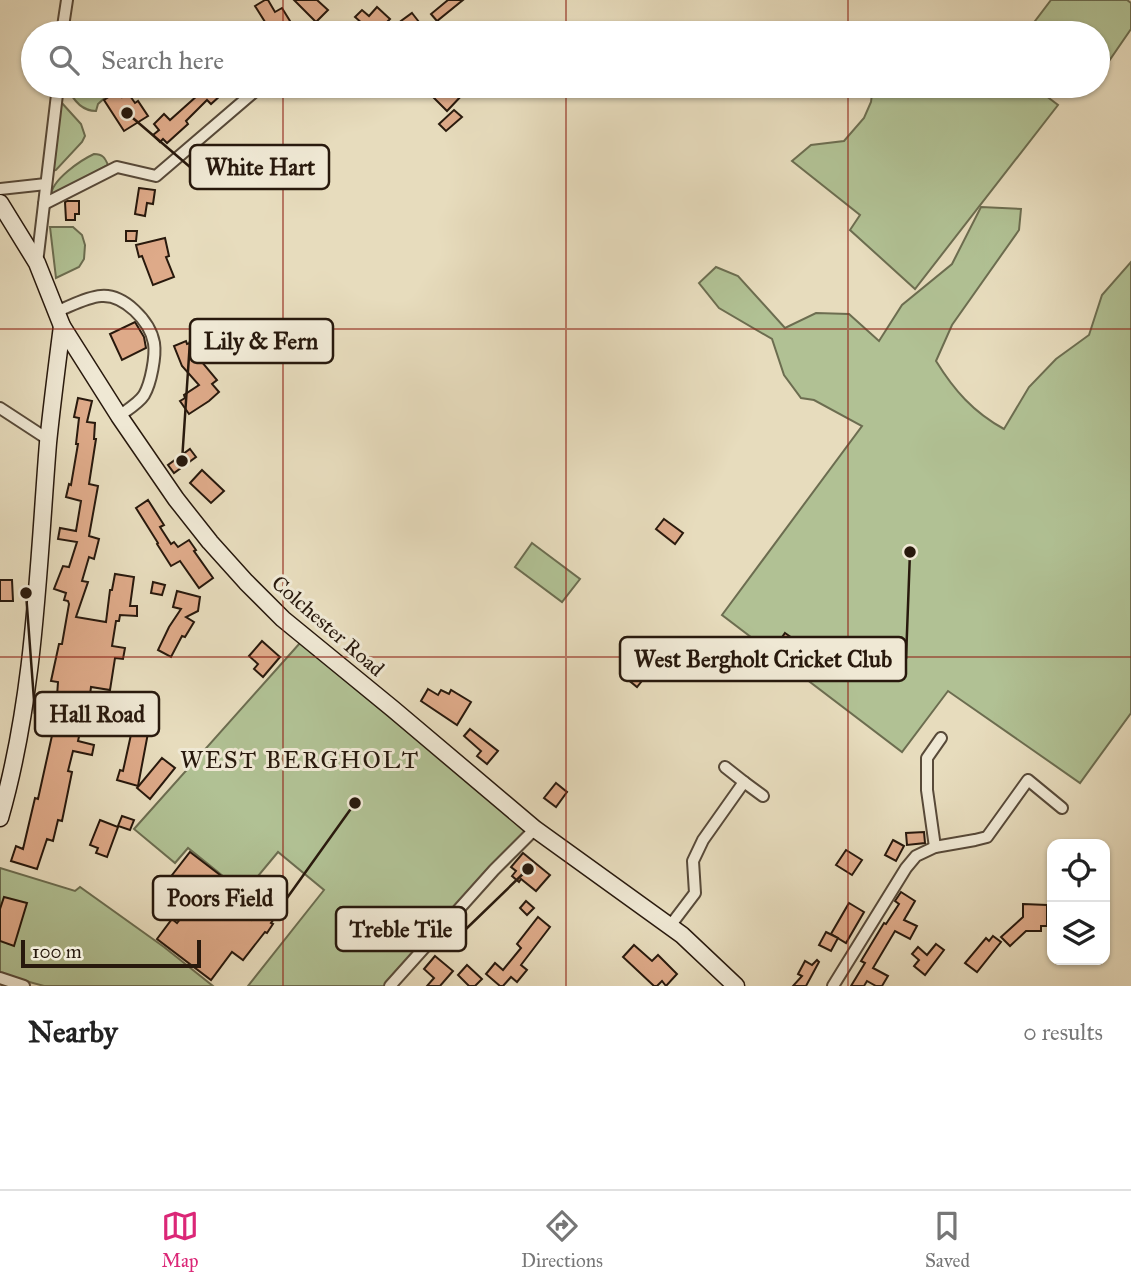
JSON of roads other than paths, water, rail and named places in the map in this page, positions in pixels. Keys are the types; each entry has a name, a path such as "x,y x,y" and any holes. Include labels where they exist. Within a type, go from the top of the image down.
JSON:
{"main road":[{"name":"Colchester Road","path":"0,203 37,263 59,319 119,416 176,499 210,542 283,619 536,829 682,935 736,986"},
{"path":"0,818 9,785 30,666 59,319"}],"street":[{"path":"64,21 67,0"},
{"path":"37,263 57,98"},
{"path":"44,204 117,167 156,176 247,98"},
{"path":"0,188 46,184"},
{"path":"59,319 91,298 102,295 124,302 139,315 152,337 153,364 144,396 119,416"},
{"path":"0,408 49,440"},
{"path":"935,847 927,758 941,737"},
{"path":"725,767 763,796"},
{"path":"833,986 916,856 935,847 987,837 1028,780 1062,808"},
{"path":"670,926 695,893 693,861 700,847 744,782"},
{"path":"390,986 494,870 536,829"},
{"path":"0,978 24,986"}],"place":[{"name":"White Hart","path":"127,113"},
{"name":"Lily & Fern","path":"182,461"},
{"name":"West Bergholt Cricket Club","path":"910,552"},
{"name":"Hall Road","path":"26,593"},
{"name":"Poors Field","path":"355,803"},
{"name":"Treble Tile","path":"528,869"}],"district":[{"name":"WEST BERGHOLT","path":"300,760"}]}
